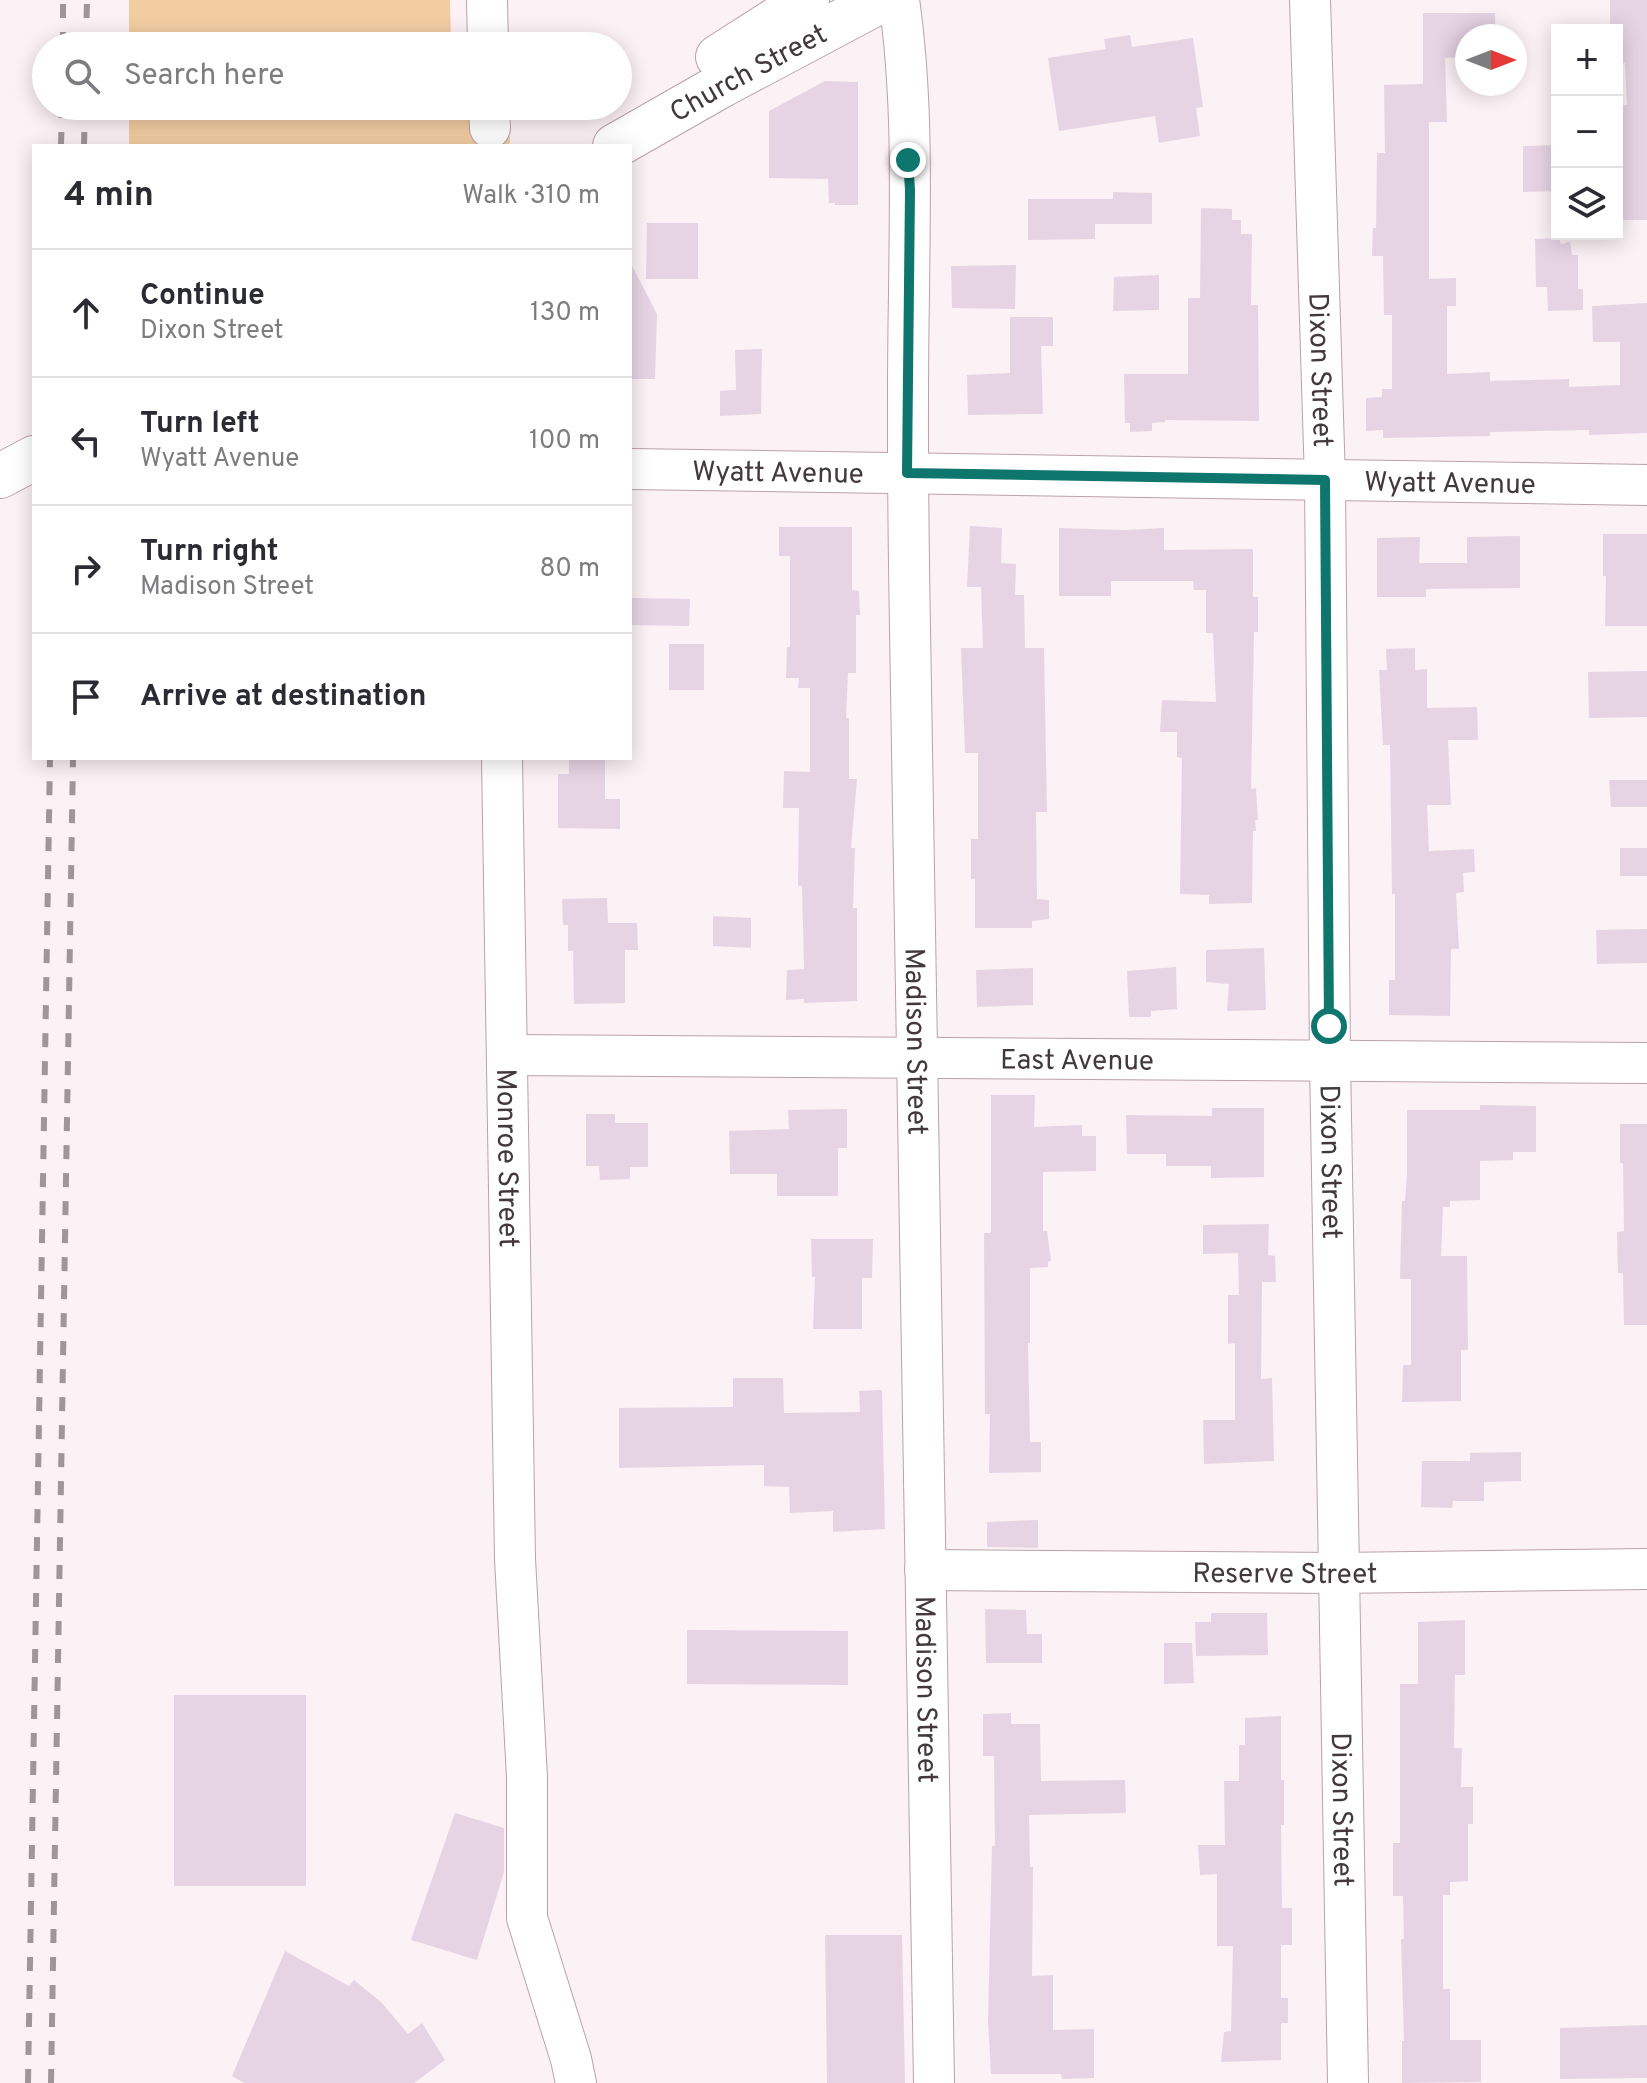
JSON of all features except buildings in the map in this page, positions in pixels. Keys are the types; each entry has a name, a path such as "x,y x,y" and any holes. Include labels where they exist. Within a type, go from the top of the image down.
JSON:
{"main road":[{"name":"Church Street","path":"619,144 882,0"},
{"name":"Church Street","path":"632,113 794,5"},
{"name":"Church Street","path":"585,144 621,120"},
{"path":"0,476 32,459"}],"street":[{"path":"487,0 488,32"},
{"name":"Madison Street","path":"899,0 906,43 909,115 907,473 934,2083"},
{"name":"Dixon Street","path":"1310,0 1325,480 1330,1060 1348,2083"},
{"name":"Wyatt Avenue","path":"632,469 1647,485"},
{"name":"Monroe Street","path":"502,760 515,1559 527,1777 527,1918 576,2083"},
{"name":"East Avenue","path":"507,1055 1647,1063"},
{"name":"Reserve Street","path":"925,1570 1338,1573 1647,1569"}],"shaded area":[{"path":"129,0 450,0 451,32 129,32"},
{"path":"129,120 476,120 477,139 510,137 509,144 129,144"}],"railway":[{"path":"63,0 63,32"},
{"path":"86,32 87,0"},
{"path":"61,144 62,120"},
{"path":"84,144 85,120"},
{"path":"28,2083 50,760"},
{"path":"51,2083 73,760"}],"route":[{"path":"908,160 907,473 1325,480 1329,1026"}]}
